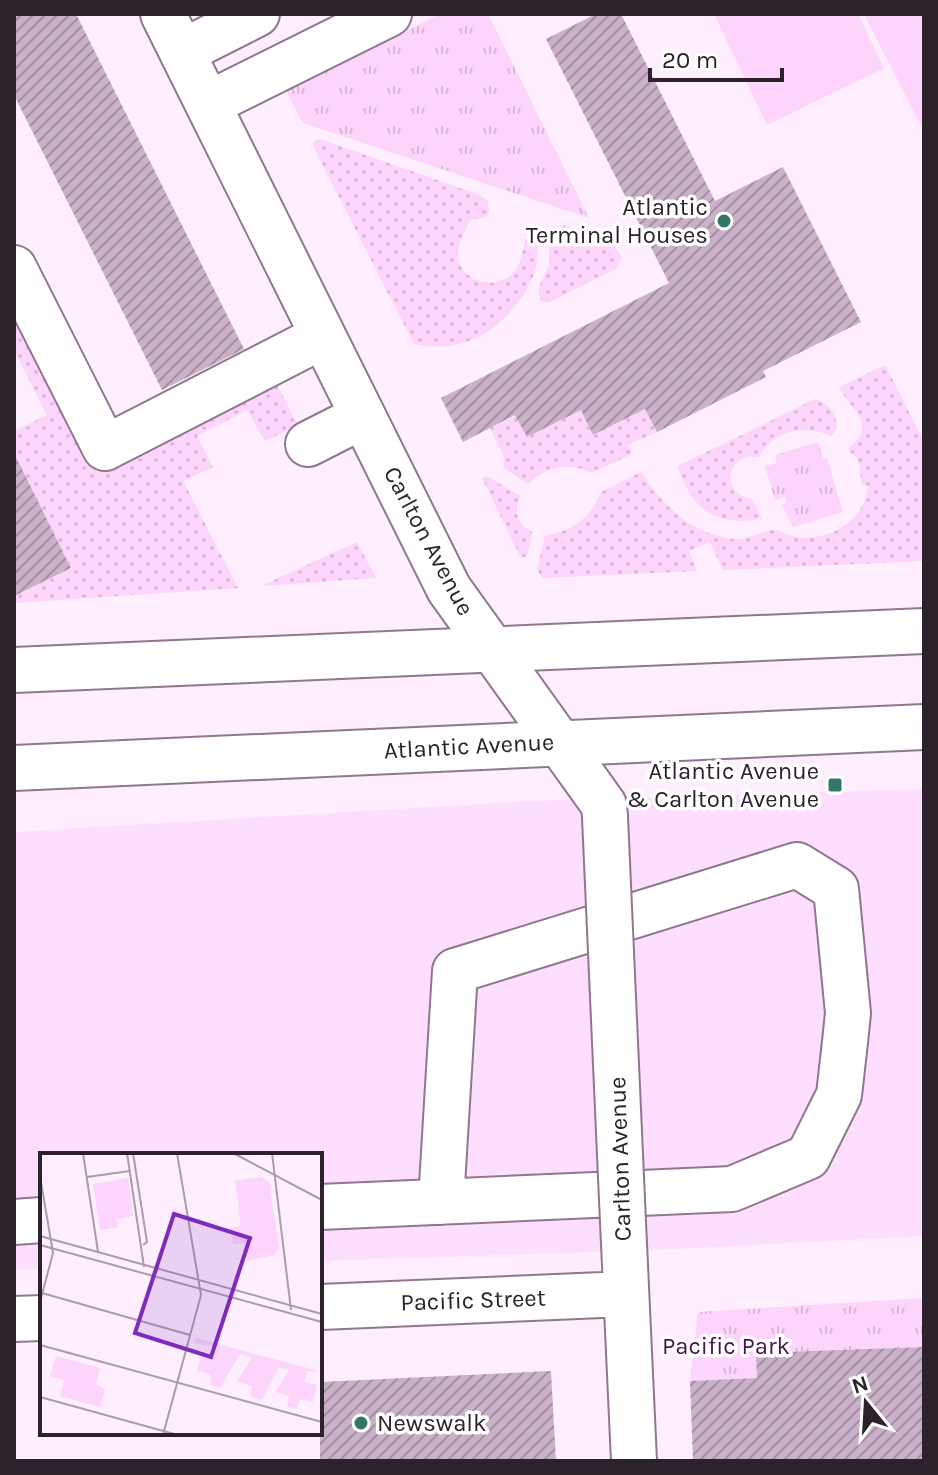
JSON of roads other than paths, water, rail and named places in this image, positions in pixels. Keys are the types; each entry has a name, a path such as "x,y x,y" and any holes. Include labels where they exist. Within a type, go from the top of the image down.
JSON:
{"street":[{"path":"172,33 257,14"},
{"path":"208,104 389,14"},
{"name":"Carlton Avenue","path":"172,33 449,589 604,805 634,1461"},
{"path":"14,268 105,448 323,336"},
{"path":"308,444 363,416"},
{"path":"14,670 924,631"},
{"name":"Atlantic Avenue","path":"14,768 924,727"},
{"path":"322,1207 441,1202 732,1189 808,1157 839,1095 845,1042 848,1013 836,889 797,865 455,971 441,1202"},
{"path":"14,1222 40,1220"},
{"name":"Pacific Street","path":"322,1307 626,1294"},
{"path":"14,1319 40,1318"}],"place":[{"name":"Atlantic Terminal Houses","path":"724,221"},
{"name":"Atlantic Avenue & Carlton Avenue","path":"835,785"},
{"name":"Newswalk","path":"361,1423"}],"park label":[{"name":"Pacific Park","path":"726,1346"}]}
